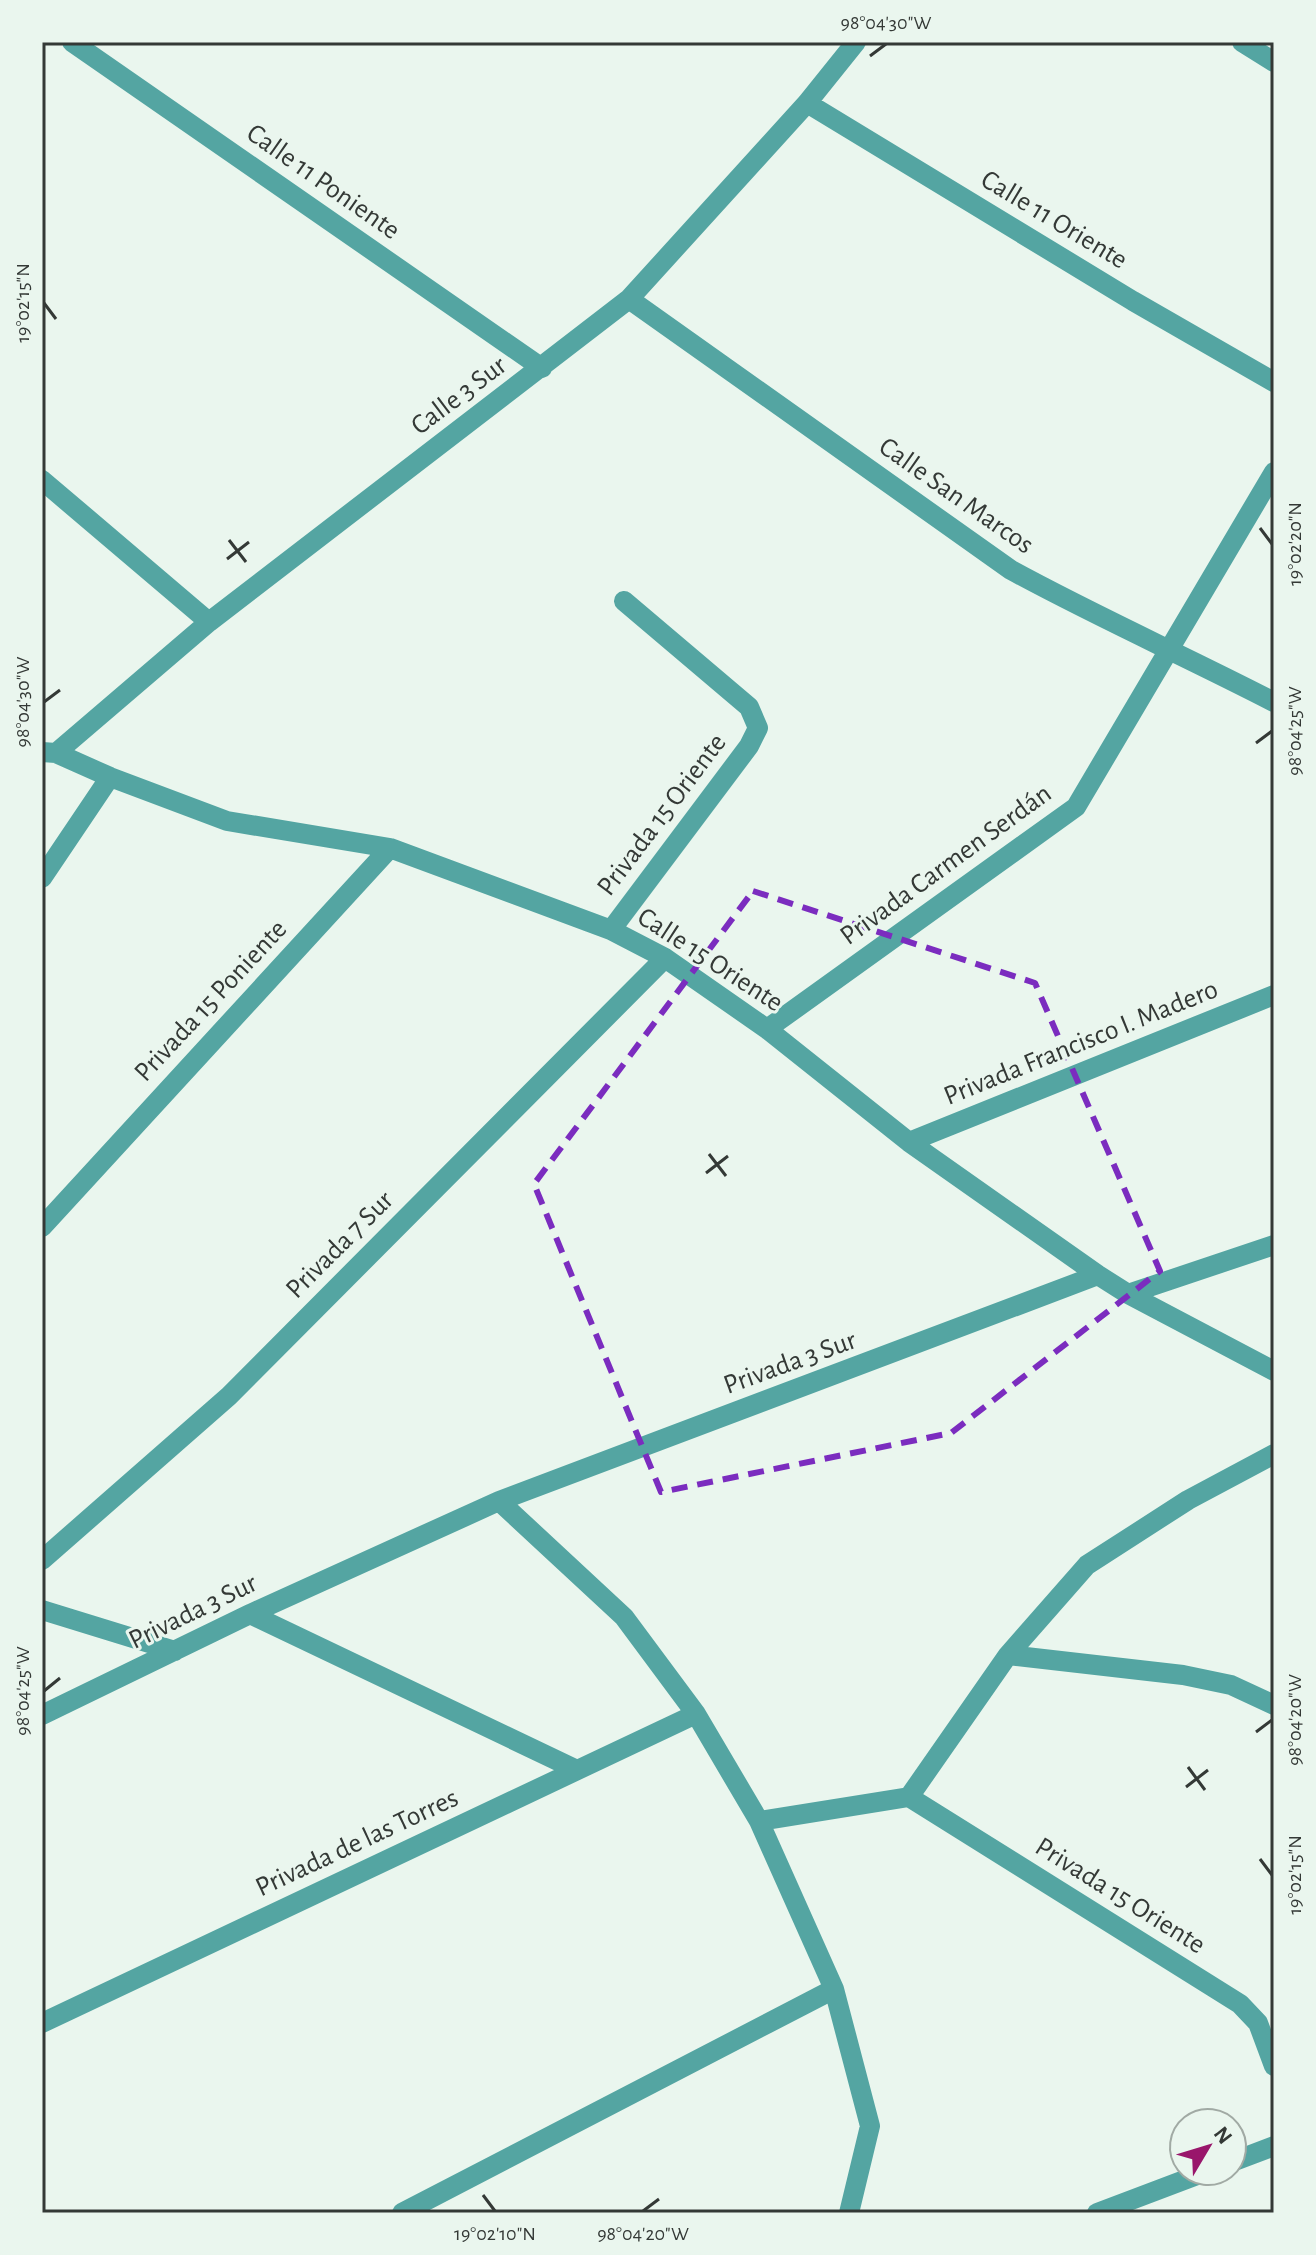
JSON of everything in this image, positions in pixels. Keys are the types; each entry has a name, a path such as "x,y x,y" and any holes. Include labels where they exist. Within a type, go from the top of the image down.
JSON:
{"street":[{"name":"Calle 11 Poniente","path":"72,42 542,368"},
{"name":"Calle 3 Sur","path":"49,752 209,622 629,299 807,103 856,42"},
{"path":"1242,42 1274,62"},
{"name":"Calle 11 Oriente","path":"807,103 1133,301 1274,382"},
{"name":"Calle San Marcos","path":"629,299 1011,570 1274,702"},
{"name":"Privada Carmen Serdán","path":"767,1029 1076,807 1274,472"},
{"path":"42,480 209,622"},
{"name":"Privada 15 Oriente","path":"611,930 749,746 758,728 749,707 624,601"},
{"name":"Calle 15 Oriente","path":"49,752 227,821 390,848 611,930 665,958 767,1029 909,1142 1098,1275 1274,1371"},
{"path":"42,878 110,777"},
{"name":"Privada 15 Poniente","path":"42,1227 390,848"},
{"name":"Privada 7 Sur","path":"42,1560 229,1396 665,958"},
{"name":"Privada Francisco I. Madero","path":"909,1142 1274,995"},
{"path":"1128,1294 1274,1245"},
{"name":"Privada 3 Sur","path":"42,1715 250,1614 499,1501 1098,1275"},
{"path":"759,1821 909,1797 1008,1655 1087,1565 1188,1500 1274,1454"},
{"path":"499,1501 624,1617 696,1714 759,1821 834,1989 870,2126 849,2213"},
{"path":"42,1610 175,1651"},
{"path":"250,1614 577,1770"},
{"path":"1008,1655 1183,1675 1231,1685 1274,1705"},
{"name":"Privada de las Torres","path":"42,2023 696,1714"},
{"name":"Privada 15 Oriente","path":"909,1797 1240,2004 1258,2023 1274,2066"},
{"path":"402,2213 834,1989"},
{"path":"1248,2156 1274,2146"},
{"path":"1097,2213 1168,2186"}],"highlighted area":[{"path":"753,891 1035,983 1160,1271 951,1433 661,1492 534,1184"}]}
